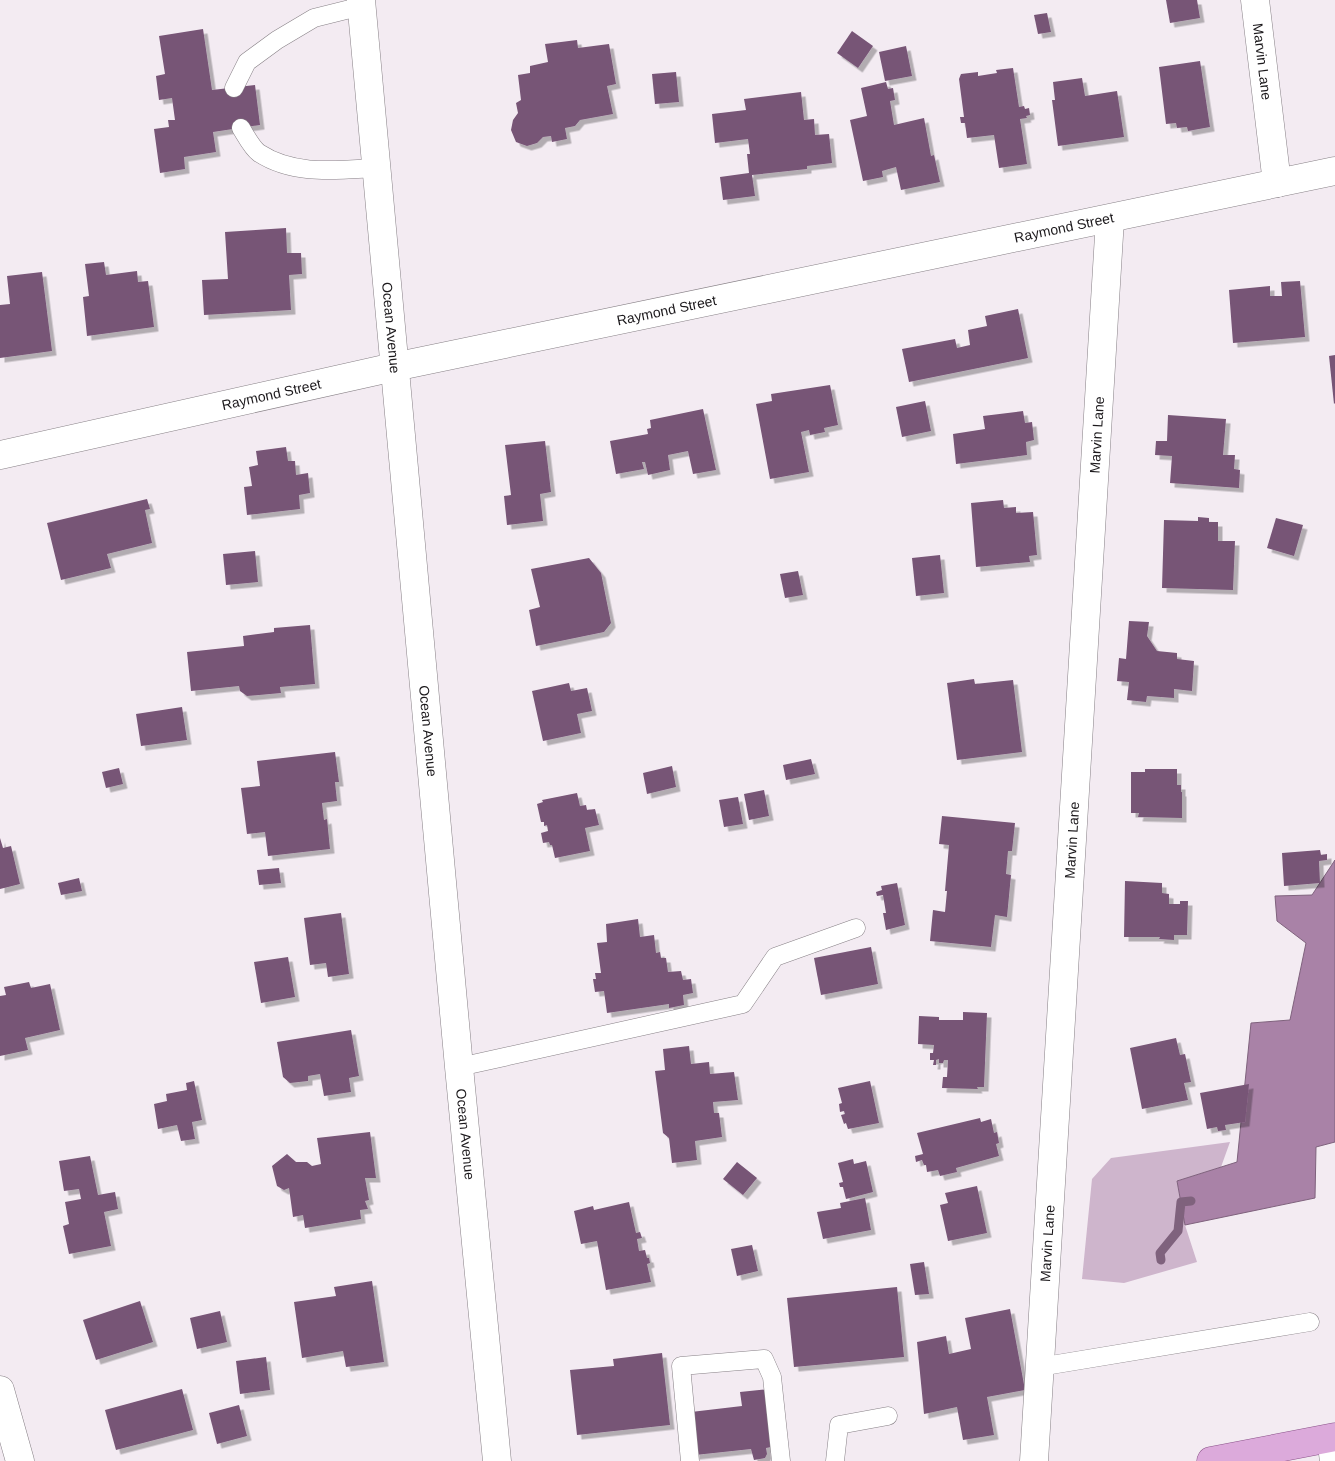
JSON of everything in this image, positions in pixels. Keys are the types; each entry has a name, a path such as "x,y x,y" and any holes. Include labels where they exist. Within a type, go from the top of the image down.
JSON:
{"main road":[{"path":"1211,1461 1330,1446"}],"street":[{"name":"Marvin Lane","path":"1255,0 1277,183"},
{"name":"Ocean Avenue","path":"362,3 459,1067 498,1461"},
{"name":"Raymond Street","path":"0,455 394,368 1335,171"},
{"name":"Marvin Lane","path":"1034,1461 1110,219"},
{"path":"0,1390 20,1461"}],"lane":[{"path":"234,88 247,62 278,40 314,18 362,3"},
{"path":"241,128 258,152 289,167 316,171 377,168"},
{"path":"459,1067 743,1004 775,957 856,928"},
{"path":"1039,1367 1310,1322"},
{"path":"690,1461 682,1366 764,1359 772,1377 781,1461"},
{"path":"836,1461 839,1425 888,1416"}],"shaded area":[{"path":"1335,860 1335,1142 1316,1147 1315,1198 1185,1225 1177,1181 1237,1162 1251,1023 1290,1020 1306,943 1277,921 1275,896 1312,895"},
{"path":"1230,1142 1221,1167 1177,1181 1185,1225 1197,1262 1124,1283 1082,1279 1092,1179 1111,1158"}],"building":[{"path":"1166,0 1197,0 1200,18 1170,23"},
{"path":"1047,13 1051,32 1038,34 1034,15"},
{"path":"203,29 212,90 255,85 260,125 213,132 216,152 184,157 185,169 160,173 154,129 169,127 168,120 175,120 172,98 159,100 156,76 165,74 159,36"},
{"path":"852,31 873,46 858,68 837,53"},
{"path":"577,40 578,48 609,44 616,84 607,86 613,114 580,120 575,126 565,128 567,139 552,142 551,136 543,137 537,143 527,146 516,142 511,130 513,120 518,113 516,103 521,100 518,75 530,73 530,66 548,62 545,44"},
{"path":"906,46 912,76 885,81 879,52"},
{"path":"1200,61 1210,127 1188,131 1187,127 1177,128 1176,123 1166,124 1159,67"},
{"path":"1013,68 1019,107 1029,108 1030,115 1026,116 1027,118 1020,119 1027,164 999,168 994,135 967,138 965,123 961,123 960,117 964,117 959,79 961,74 978,72 978,76 997,73 996,70"},
{"path":"676,72 679,102 655,104 652,74"},
{"path":"1082,78 1085,96 1117,91 1124,137 1058,146 1052,100 1055,100 1053,82"},
{"path":"886,82 888,89 893,88 895,100 890,101 894,125 924,118 931,156 934,155 940,182 901,190 896,167 882,171 883,177 863,181 850,120 867,116 861,88"},
{"path":"801,92 804,120 814,119 815,135 829,134 832,163 807,166 807,169 752,175 755,196 723,200 720,177 749,173 747,154 750,154 748,139 715,143 712,114 746,110 744,99"},
{"path":"286,228 287,253 301,253 302,274 289,275 291,310 204,315 202,280 228,279 225,232"},
{"path":"104,262 106,275 137,271 138,282 148,281 154,327 87,336 83,297 89,296 85,264"},
{"path":"42,272 52,351 0,358 0,305 10,304 7,276"},
{"path":"1300,281 1305,337 1233,343 1229,290 1270,286 1270,296 1282,296 1281,282"},
{"path":"1018,309 1028,358 909,382 902,349 955,339 957,348 970,345 968,330 987,326 985,316"},
{"path":"1335,355 1335,403 1334,404 1329,356"},
{"path":"830,385 838,425 824,428 825,432 810,435 809,430 801,432 809,472 770,479 756,404 772,401 771,394"},
{"path":"925,401 931,431 902,437 896,407"},
{"path":"703,409 716,470 693,474 688,451 668,455 670,470 648,475 645,462 642,462 644,469 616,474 610,441 648,434 647,429 651,428 650,420"},
{"path":"1023,411 1025,423 1032,422 1034,440 1026,442 1027,455 956,464 953,434 985,429 983,416"},
{"path":"1168,415 1226,419 1223,455 1235,455 1234,469 1240,470 1239,488 1170,483 1172,456 1155,455 1156,441 1167,441"},
{"path":"545,441 551,492 540,494 543,521 507,525 504,496 511,495 505,445"},
{"path":"286,447 288,461 295,461 296,475 308,473 310,493 299,495 300,509 247,515 244,487 252,486 249,467 258,465 256,451"},
{"path":"147,499 150,509 145,510 152,543 107,554 111,568 61,580 47,523"},
{"path":"1003,500 1004,508 1016,507 1016,513 1033,512 1037,555 1029,556 1030,562 976,567 971,503"},
{"path":"1198,517 1209,518 1209,522 1218,522 1218,541 1235,541 1233,590 1162,588 1164,520 1198,521"},
{"path":"1276,518 1303,525 1294,556 1267,548"},
{"path":"255,551 258,582 226,585 223,554"},
{"path":"940,555 944,593 916,596 912,558"},
{"path":"589,558 601,573 611,623 604,632 536,646 529,610 540,607 531,569"},
{"path":"798,571 803,595 785,598 780,574"},
{"path":"1129,621 1149,622 1147,636 1157,651 1177,653 1177,659 1194,661 1192,691 1174,689 1174,698 1147,696 1146,702 1127,700 1129,682 1117,681 1119,658 1126,659"},
{"path":"310,625 315,684 280,687 281,693 247,696 240,691 239,686 191,691 187,652 244,646 243,636 274,632 274,628"},
{"path":"974,679 975,684 1013,680 1022,752 957,760 947,683"},
{"path":"569,683 571,691 587,688 592,711 577,714 581,733 543,741 532,691"},
{"path":"182,707 187,740 141,746 136,714"},
{"path":"335,752 339,782 335,782 337,801 322,803 324,820 327,819 330,849 268,856 265,832 247,834 241,788 260,786 257,761"},
{"path":"811,759 815,774 786,780 783,765"},
{"path":"672,766 676,787 647,794 643,773"},
{"path":"119,768 123,784 106,788 102,772"},
{"path":"1145,769 1177,769 1177,785 1181,785 1182,792 1182,818 1138,817 1139,813 1131,813 1131,772 1145,772"},
{"path":"764,790 769,816 749,820 744,794"},
{"path":"577,793 580,806 586,805 587,810 595,809 599,825 585,828 590,851 555,858 552,845 549,842 543,843 541,833 548,831 547,825 544,826 544,822 541,822 537,804 543,802 542,800"},
{"path":"738,797 743,824 724,827 719,800"},
{"path":"942,816 1015,823 1012,851 1008,851 1006,874 1011,875 1007,917 995,915 991,947 930,941 933,910 945,912 949,845 939,844"},
{"path":"0,838 3,848 11,846 20,884 0,889"},
{"path":"1320,850 1321,855 1327,854 1327,860 1319,861 1320,883 1284,886 1282,853"},
{"path":"279,868 281,883 259,885 257,870"},
{"path":"79,878 82,891 61,895 58,883"},
{"path":"1125,881 1162,883 1162,893 1169,894 1169,904 1180,904 1180,901 1188,901 1187,935 1174,935 1174,940 1159,939 1160,937 1124,937"},
{"path":"897,883 905,925 886,930 883,913 886,913 883,895 877,896 876,892 882,890 881,886"},
{"path":"341,913 349,974 328,977 326,963 310,965 304,918"},
{"path":"638,919 640,937 654,935 656,953 660,952 661,958 666,958 668,972 681,971 683,980 691,979 693,993 683,995 684,1005 669,1008 669,1004 607,1013 604,991 595,992 593,979 596,979 595,973 601,973 597,943 607,942 606,924"},
{"path":"871,947 878,984 821,995 814,958"},
{"path":"288,957 295,997 261,1003 254,962"},
{"path":"29,982 31,988 50,984 60,1030 25,1038 28,1050 0,1056 0,996 6,995 4,987"},
{"path":"963,1012 987,1013 984,1087 977,1087 978,1089 942,1088 943,1077 947,1077 948,1060 939,1063 939,1059 936,1060 936,1065 933,1065 934,1060 930,1060 930,1053 933,1053 934,1045 918,1044 919,1016 939,1017 939,1020 963,1020"},
{"path":"351,1030 359,1076 349,1078 351,1092 324,1096 320,1074 308,1076 308,1081 290,1083 283,1077 277,1042"},
{"path":"1176,1038 1180,1055 1185,1054 1191,1082 1184,1083 1188,1100 1142,1109 1130,1048"},
{"path":"689,1046 691,1064 709,1062 710,1074 734,1072 738,1100 713,1102 714,1113 719,1113 722,1137 695,1141 697,1160 672,1163 669,1138 663,1133 655,1071 665,1070 663,1049"},
{"path":"194,1081 202,1120 192,1122 195,1139 181,1141 177,1125 158,1129 154,1104 167,1101 166,1094 187,1090 186,1083"},
{"path":"870,1081 879,1123 848,1129 841,1115 845,1114 844,1111 840,1112 839,1104 842,1103 838,1088"},
{"path":"1249,1084 1245,1122 1225,1125 1226,1130 1218,1131 1217,1127 1207,1129 1200,1093"},
{"path":"980,1118 981,1122 991,1119 994,1133 997,1132 999,1143 996,1144 999,1156 956,1168 957,1172 940,1176 938,1170 927,1172 926,1165 924,1165 922,1160 916,1162 915,1156 923,1154 917,1133"},
{"path":"370,1132 376,1178 365,1178 369,1200 365,1201 368,1209 360,1210 361,1219 305,1228 303,1215 293,1217 289,1188 284,1190 277,1186 272,1166 287,1154 296,1162 307,1162 312,1166 321,1164 317,1138"},
{"path":"90,1156 98,1195 115,1192 118,1209 104,1212 111,1246 69,1254 63,1226 69,1224 65,1202 81,1199 79,1189 64,1191 59,1161"},
{"path":"853,1159 854,1164 866,1161 873,1192 846,1199 843,1187 840,1187 839,1183 843,1182 838,1163"},
{"path":"737,1162 757,1178 743,1195 723,1179"},
{"path":"977,1186 987,1233 948,1241 940,1205 948,1203 945,1193"},
{"path":"865,1198 871,1230 823,1239 817,1212 841,1208 840,1203"},
{"path":"629,1202 636,1233 640,1232 642,1238 637,1239 639,1251 645,1250 647,1258 649,1258 650,1263 647,1264 651,1282 606,1290 597,1241 581,1244 574,1211 593,1206 594,1210"},
{"path":"752,1245 758,1271 737,1276 731,1249"},
{"path":"924,1262 929,1294 915,1295 910,1264"},
{"path":"372,1281 384,1362 346,1367 343,1351 302,1358 294,1302 336,1296 334,1287"},
{"path":"897,1287 904,1357 794,1367 787,1298"},
{"path":"140,1301 153,1342 96,1360 83,1320"},
{"path":"1010,1309 1025,1390 987,1397 994,1435 963,1440 957,1407 924,1414 917,1342 946,1336 949,1354 971,1349 965,1318"},
{"path":"220,1311 227,1342 197,1349 190,1318"},
{"path":"662,1353 670,1425 577,1435 570,1370 614,1366 613,1359"},
{"path":"266,1357 270,1390 240,1394 236,1361"},
{"path":"182,1389 193,1430 116,1450 105,1410"},
{"path":"770,1389 776,1446 766,1448 767,1454 765,1458 754,1460 751,1449 695,1455 691,1412 742,1406 740,1392"},
{"path":"239,1405 247,1436 217,1444 209,1413"}],"waterway":[{"path":"1161,1260 1160,1253 1178,1231 1181,1202 1191,1201"}]}
